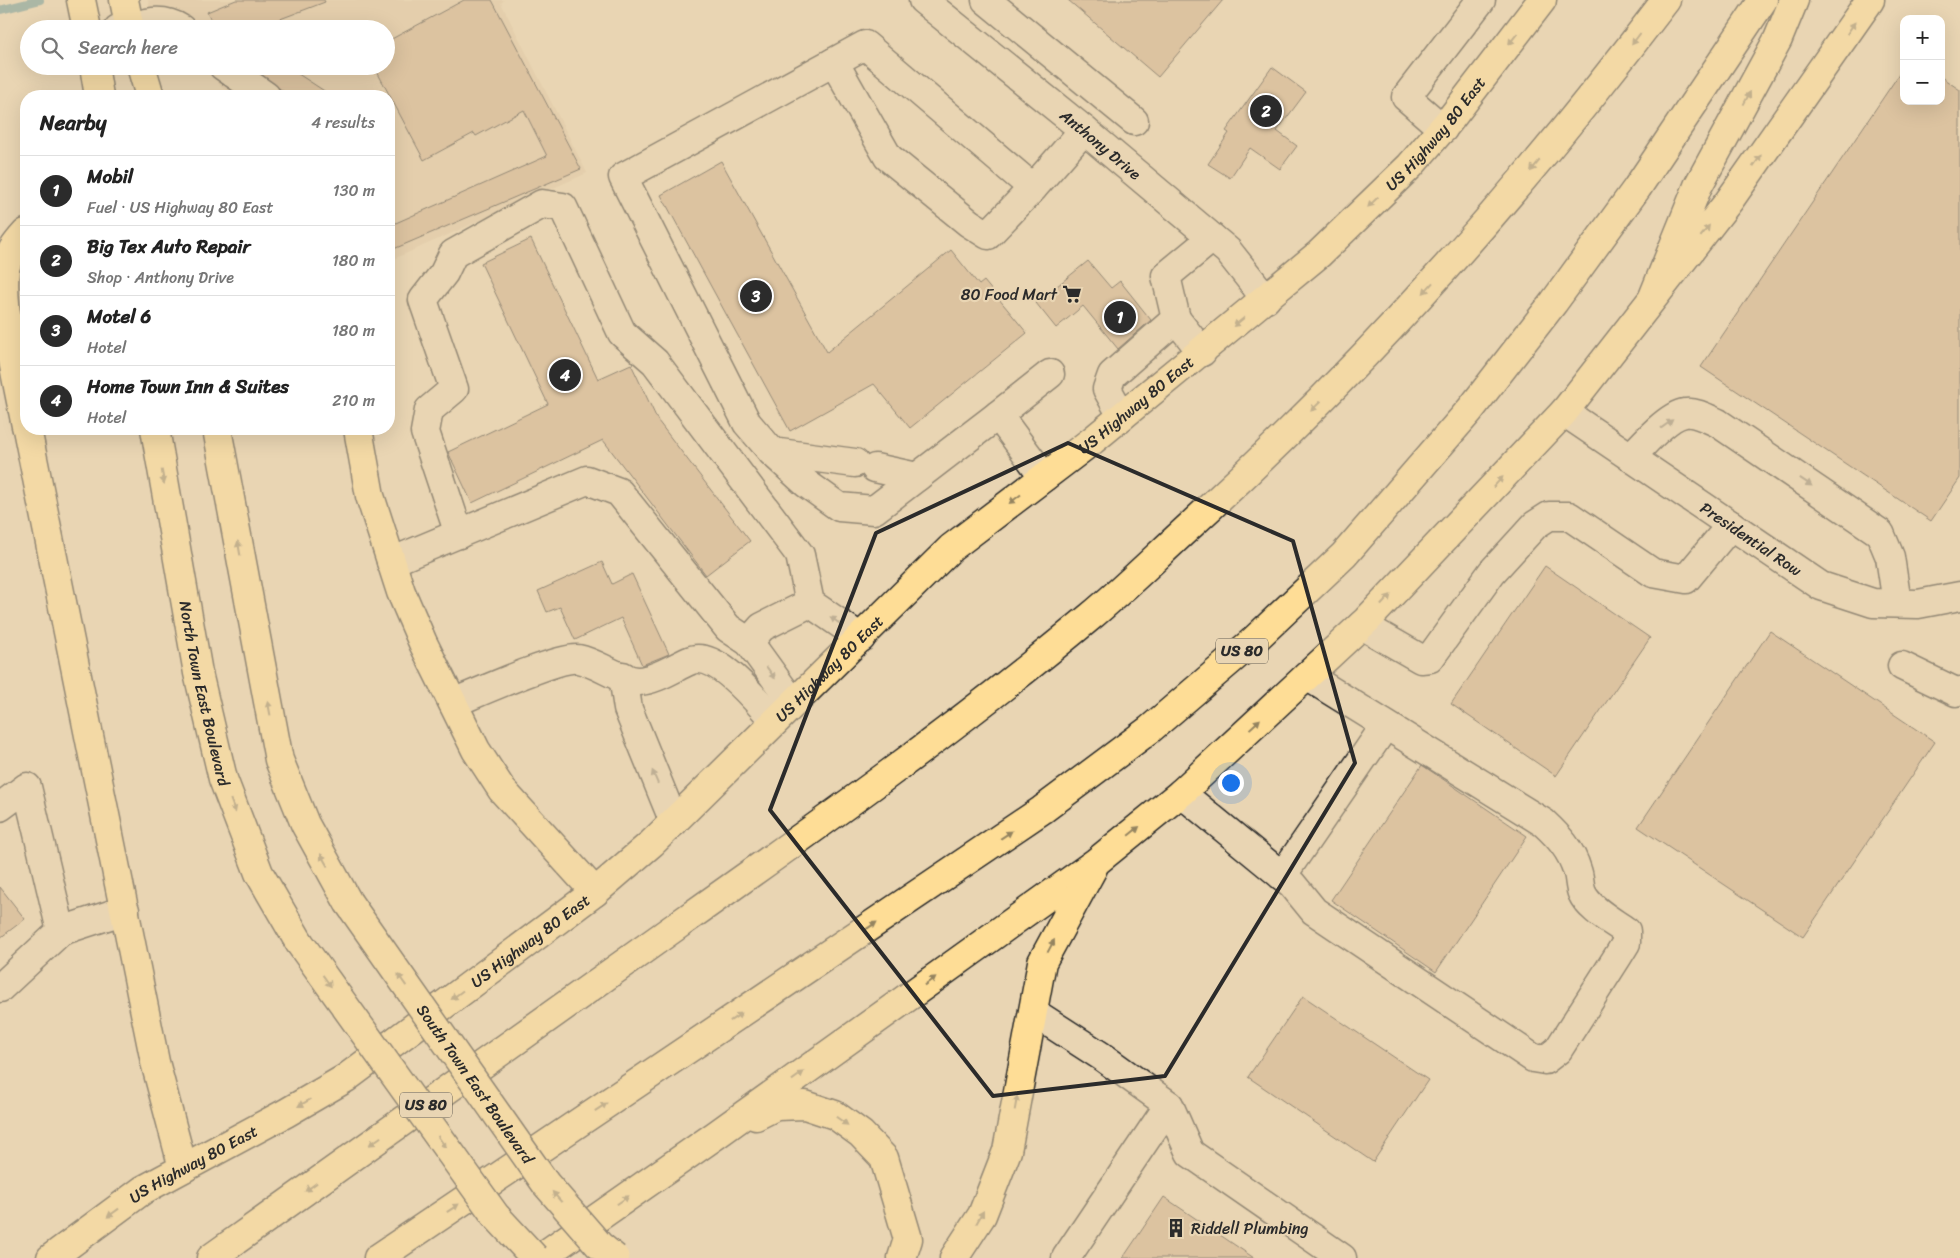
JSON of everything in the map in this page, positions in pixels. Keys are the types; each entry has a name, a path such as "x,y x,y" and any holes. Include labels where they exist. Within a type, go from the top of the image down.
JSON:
{"main road":[{"path":"81,0 85,20"},
{"path":"124,0 125,20"},
{"name":"US Highway 80 East","path":"51,1258 143,1190 286,1113 346,1078 595,892 674,822 951,548 1122,416 1319,254 1410,166 1443,129 1542,0"},
{"name":"US 80","path":"212,1258 804,836 982,704 1094,614 1229,490 1313,409 1416,302 1515,190 1602,85 1666,0"},
{"name":"US 80","path":"378,1258 1042,810 1149,730 1252,642 1344,555 1470,410 1554,302 1637,188 1763,0"},
{"path":"1653,297 1698,186 1778,39 1794,0"},
{"path":"540,1258 716,1135 1096,862 1181,793 1362,625 1564,412 1729,201 1870,0"},
{"path":"96,75 98,90"},
{"path":"144,75 148,90"},
{"path":"20,240 14,246 4,269 3,290 6,327 20,394"},
{"path":"29,435 156,1062 183,1168"},
{"name":"North Town East Boulevard","path":"156,435 198,673 223,779 259,873 299,942 495,1215 535,1258"},
{"name":"South Town East Boulevard","path":"218,435 279,760 305,824 348,902 546,1184 599,1244 615,1258"},
{"path":"359,435 370,496 391,562 422,643 476,750 502,790 595,892"},
{"path":"954,1258 982,1215 1007,1151 1042,962 1096,862"},
{"path":"716,1135 776,1106 804,1105 835,1115 861,1134 884,1158 897,1210 908,1239 902,1258"},
{"path":"885,1258 897,1210"}],"street":[{"name":"Anthony Drive","path":"923,0 1084,130 1228,251 1266,299"},
{"path":"1443,129 1406,98 1481,0"},
{"path":"977,44 1001,4 1134,121"},
{"path":"1033,188 865,45 623,177 747,423 772,452 806,484 839,507 874,510 1050,374"},
{"path":"834,62 888,157 969,223 988,235 1084,130"},
{"path":"236,75 257,90"},
{"path":"459,534 425,432 429,410 454,389 423,300 444,273 453,254 542,204 563,207 622,333 655,362 800,555 810,603 861,638"},
{"path":"1202,352 1176,319 1166,276 1212,238"},
{"path":"1122,416 1107,389 1112,375 1176,319"},
{"name":"Presidential Row","path":"1564,412 1821,586 1873,603 1918,604 1960,596"},
{"path":"1631,457 1666,424 1684,413 1698,415 1718,423 1880,533 1890,558 1897,604"},
{"path":"998,415 1044,476"},
{"path":"772,452 865,465 917,477"},
{"path":"391,562 587,480 619,492 728,628 749,642 784,712"},
{"path":"1362,625 1421,659 1430,658 1492,572 1535,525 1549,516 1570,516 1654,573 1686,579 1731,524"},
{"path":"749,642 762,626 810,603"},
{"path":"453,704 569,658 590,663 639,681 653,678 692,660 713,662 784,712"},
{"path":"1902,666 1956,692 1960,691"},
{"path":"623,676 628,709 674,822"},
{"path":"1181,793 1292,884 1314,911 1533,1058 1545,1060 1558,1050 1626,942 1626,931 1588,902 1581,892 1578,871 1571,854 1560,837 1549,828 1306,676"},
{"path":"1282,876 1385,726"},
{"path":"0,807 27,787 62,931"},
{"path":"0,988 62,931 125,910"},
{"path":"1033,1012 1101,1056 1169,1105 1190,1153 1342,1258"},
{"path":"1066,1258 1169,1105"}],"highlighted area":[{"path":"1068,443 1293,541 1355,763 1165,1076 993,1096 770,810 876,533"}],"shaded area":[{"path":"148,0 504,0 501,3 587,173 395,258 395,90 226,90 221,87 213,75 395,75 395,20 151,20"}],"building":[{"path":"236,0 324,0 325,2 278,20 211,20 207,12"},
{"path":"464,0 492,0 581,169 395,248 395,223 547,156 524,110 476,136 474,133 424,160 395,105 395,90 387,90 379,75 395,75 395,37"},
{"path":"1068,0 1223,0 1158,77"},
{"path":"1272,67 1306,92 1277,131 1297,146 1280,169 1250,148 1230,178 1208,164 1229,133 1226,131"},
{"path":"1900,73 1900,105 1945,105 1945,80 1960,90 1960,478 1931,521 1701,367"},
{"path":"262,75 300,75 323,90 281,90"},
{"path":"721,161 827,352 951,250 979,285 984,281 1027,333 910,428 874,384 790,431 661,195"},
{"path":"531,239 598,379 631,364 658,421 750,541 706,575 603,440 472,503 448,452 548,404 481,263"},
{"path":"1088,261 1111,288 1120,281 1151,320 1118,349 1083,306 1056,328 1036,303"},
{"path":"602,562 612,584 632,574 669,654 642,665 621,618 575,640 560,607 547,612 538,591"},
{"path":"1545,566 1650,638 1556,776 1451,704"},
{"path":"1770,631 1935,742 1803,937 1638,827"},
{"path":"1422,765 1527,836 1436,972 1331,900"},
{"path":"0,887 25,919 0,938"},
{"path":"1303,996 1428,1080 1373,1162 1248,1077"},
{"name":"Riddell Plumbing","path":"1164,1197 1254,1258 1123,1258"}],"waterway":[{"path":"0,10 40,0"}],"place":[{"name":"Big Tex Auto Repair","path":"1266,111"},
{"name":"80 Food Mart","path":"1072,294"},
{"name":"Motel 6","path":"756,296"},
{"name":"Mobil","path":"1120,317"},
{"name":"Home Town Inn & Suites","path":"565,375"},
{"name":"Riddell Plumbing","path":"1176,1228"}]}
